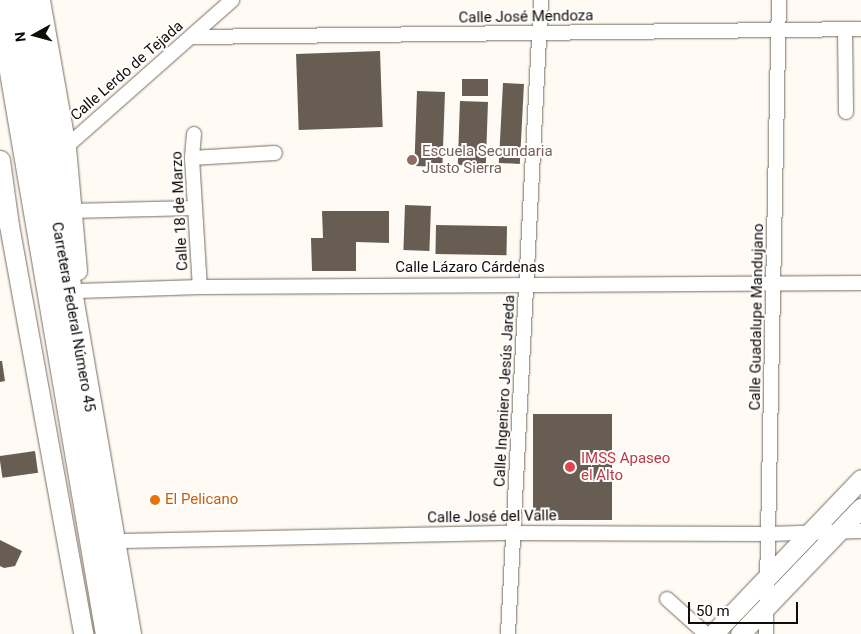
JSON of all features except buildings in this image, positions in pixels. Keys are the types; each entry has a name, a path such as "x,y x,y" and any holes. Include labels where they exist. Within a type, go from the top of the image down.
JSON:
{"highway":[{"name":"Carretera Federal Número 45","path":"0,1 108,634"},
{"name":"Carretera Federal Número 45","path":"37,1 128,634"}],"street":[{"name":"Calle Ingeniero Jesús Jareda","path":"508,634 541,0"},
{"name":"Calle Guadalupe Mandujano","path":"766,634 779,0"},
{"path":"37,1 66,147 70,211 79,290 140,634"},
{"name":"Calle Lerdo de Tejada","path":"66,147 192,37 222,3"},
{"path":"845,29 846,112"},
{"name":"Calle José Mendoza","path":"192,37 861,29"},
{"name":"Calle 18 de Marzo","path":"194,134 192,158 200,287"},
{"path":"192,158 275,153"},
{"path":"0,160 5,230 83,634"},
{"path":"70,211 195,208"},
{"name":"Calle Lázaro Cárdenas","path":"79,290 527,284 861,283"},
{"path":"712,634 861,479"},
{"path":"740,634 861,508"},
{"name":"Calle José del Valle","path":"123,541 513,533 768,534 861,532"},
{"path":"667,598 706,634"}],"place":[{"name":"Escuela Secundaria Justo Sierra","path":"412,160"},
{"name":"IMSS Apaseo el Alto","path":"570,467"},
{"name":"El Pelicano","path":"155,500"}]}
